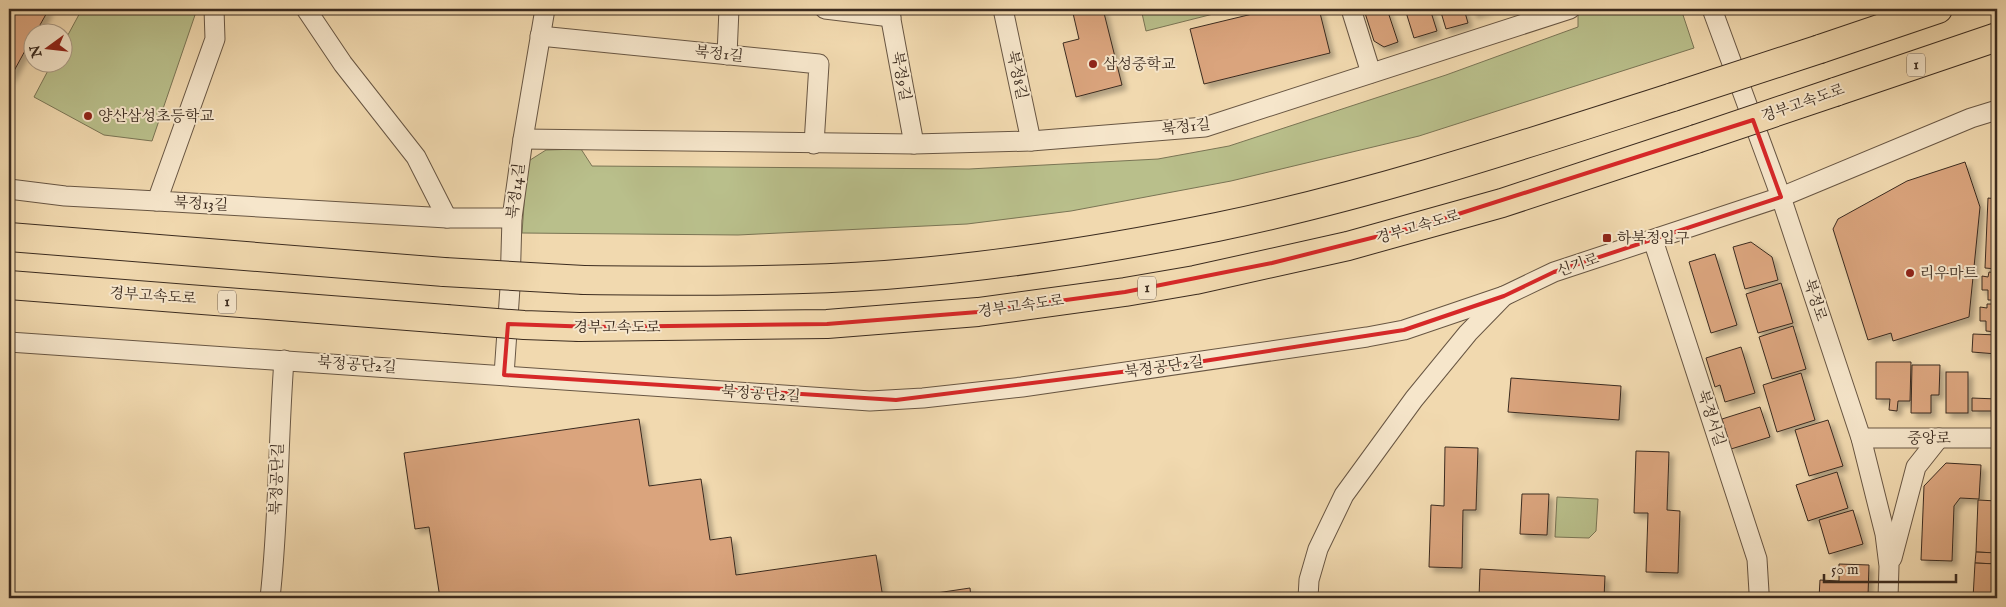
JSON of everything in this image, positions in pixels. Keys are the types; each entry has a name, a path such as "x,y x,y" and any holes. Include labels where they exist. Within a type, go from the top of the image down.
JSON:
{"highway":[{"path":"9,237 444,272 584,280 767,279 886,275 989,264 1104,247 1218,226 1342,197 1461,164 1673,97 1938,9"},
{"name":"경부고속도로","path":"9,285 516,325 579,327 827,324 978,312 1125,292 1195,280 1357,244 1502,202 1696,139 1997,37"}],"street":[{"name":"북정13길","path":"214,9 215,40 157,201 447,218 512,218"},
{"path":"306,9 343,64 416,157 447,218"},
{"name":"북정14길","path":"504,375 510,288 512,218 522,139 545,9"},
{"path":"727,55 729,9"},
{"path":"826,9 890,13"},
{"name":"북정8길","path":"1004,9 1031,141"},
{"path":"1351,9 1371,73"},
{"name":"북정1길","path":"522,139 914,144 1031,141 1205,127 1570,9"},
{"name":"북정로","path":"1712,9 1781,197 1861,438 1885,534 1890,566 1888,598"},
{"name":"북정9길","path":"890,13 914,144"},
{"name":"북정1길","path":"540,36 818,64 814,144"},
{"name":"신기로","path":"1308,598 1309,580 1318,549 1344,495 1414,399 1468,334 1504,296 1554,272 1781,197 1971,118 1997,110"},
{"path":"9,189 65,196 157,201"},
{"name":"북정서길","path":"1653,240 1757,559 1760,592 1758,598"},
{"name":"북정공단2길","path":"9,342 870,401 923,398 1159,368 1367,337 1412,328 1504,296"},
{"name":"북정공단길","path":"270,598 284,360"},
{"name":"중앙로","path":"1861,438 1997,438"},
{"path":"1890,566 1916,467 1939,438"}],"highlighted area":[{"path":"1753,120 1781,197 1554,272 1504,296 1404,330 1178,365 896,400 504,375 508,324 594,327 827,324 978,312 1125,292 1272,263 1427,224"}],"green space":[{"path":"82,9 195,9 195,15 152,141 104,135 34,97 47,72 72,72 72,27"},
{"path":"1141,9 1233,9 1146,31"},
{"path":"1597,9 1681,9 1694,48 1419,136 1231,181 1071,211 967,224 738,235 522,233 527,162 546,150 581,149 592,166 969,169 1158,159 1229,146 1446,75 1578,27 1578,15"},
{"path":"1557,497 1598,499 1596,531 1589,538 1555,537"}],"building":[{"path":"17,9 49,9 42,22 22,22 22,56 9,80 9,24"},
{"name":"삼성중학교","path":"1072,9 1103,9 1122,85 1076,97 1063,43 1079,39"},
{"path":"1273,9 1319,9 1330,53 1204,84 1190,29"},
{"path":"1387,9 1398,42 1384,47 1374,41 1364,10"},
{"path":"1405,9 1430,9 1437,31 1414,38"},
{"path":"1440,9 1464,9 1468,23 1446,29"},
{"path":"1471,9 1490,9 1472,14"},
{"name":"리우마트","path":"1965,162 1980,207 1969,317 1893,341 1891,333 1868,340 1833,229 1838,219 1907,181"},
{"path":"1988,198 1997,199 1997,269 1985,268"},
{"path":"1751,242 1772,257 1778,280 1745,289 1733,247"},
{"path":"1715,254 1737,325 1711,333 1689,262"},
{"path":"1989,272 1997,273 1997,300 1988,300 1988,290 1982,290 1982,276 1988,277"},
{"path":"1781,283 1793,323 1758,333 1746,294"},
{"path":"1987,304 1997,304 1997,332 1986,331 1986,321 1980,321 1980,307 1987,308"},
{"path":"1793,326 1806,369 1772,379 1759,337"},
{"path":"1973,334 1997,335 1997,354 1972,352"},
{"path":"1741,347 1755,393 1725,402 1720,385 1715,387 1706,358"},
{"path":"1876,362 1911,362 1910,401 1898,401 1897,411 1889,410 1890,399 1876,399"},
{"path":"1912,365 1940,365 1939,395 1931,395 1931,413 1911,413"},
{"path":"1946,372 1968,372 1968,413 1946,413"},
{"path":"1801,373 1815,420 1777,432 1763,385"},
{"path":"1511,378 1621,386 1619,420 1508,412"},
{"path":"1972,398 1997,399 1997,411 1972,411"},
{"path":"1760,407 1770,437 1731,449 1722,419"},
{"path":"639,419 649,486 701,479 710,540 731,537 736,575 876,555 883,598 440,598 429,527 415,529 404,453"},
{"path":"1828,420 1843,466 1809,476 1795,430"},
{"path":"1445,447 1478,448 1476,510 1463,510 1462,568 1429,567 1431,505 1444,506"},
{"path":"1636,451 1669,452 1667,510 1680,511 1678,573 1646,572 1648,513 1634,513"},
{"path":"1946,463 1981,465 1979,499 1960,498 1954,506 1952,561 1921,560 1924,486"},
{"path":"1837,472 1848,508 1808,521 1796,485"},
{"path":"1522,494 1549,494 1547,535 1520,534"},
{"path":"1978,500 1997,501 1997,553 1976,552"},
{"path":"1853,510 1863,544 1829,554 1819,520"},
{"path":"1976,552 1997,553 1997,564 1975,563"},
{"path":"1975,563 1997,564 1996,598 1973,598"},
{"path":"1839,564 1869,565 1868,596 1865,598 1819,598 1820,580 1839,581"},
{"path":"1480,569 1605,576 1604,598 1479,598"},
{"path":"970,588 971,598 903,598"}],"place":[{"name":"삼성중학교","path":"1093,64"},
{"name":"양산삼성초등학교","path":"88,116"},
{"name":"하북정입구","path":"1607,238"},
{"name":"리우마트","path":"1910,273"}]}
